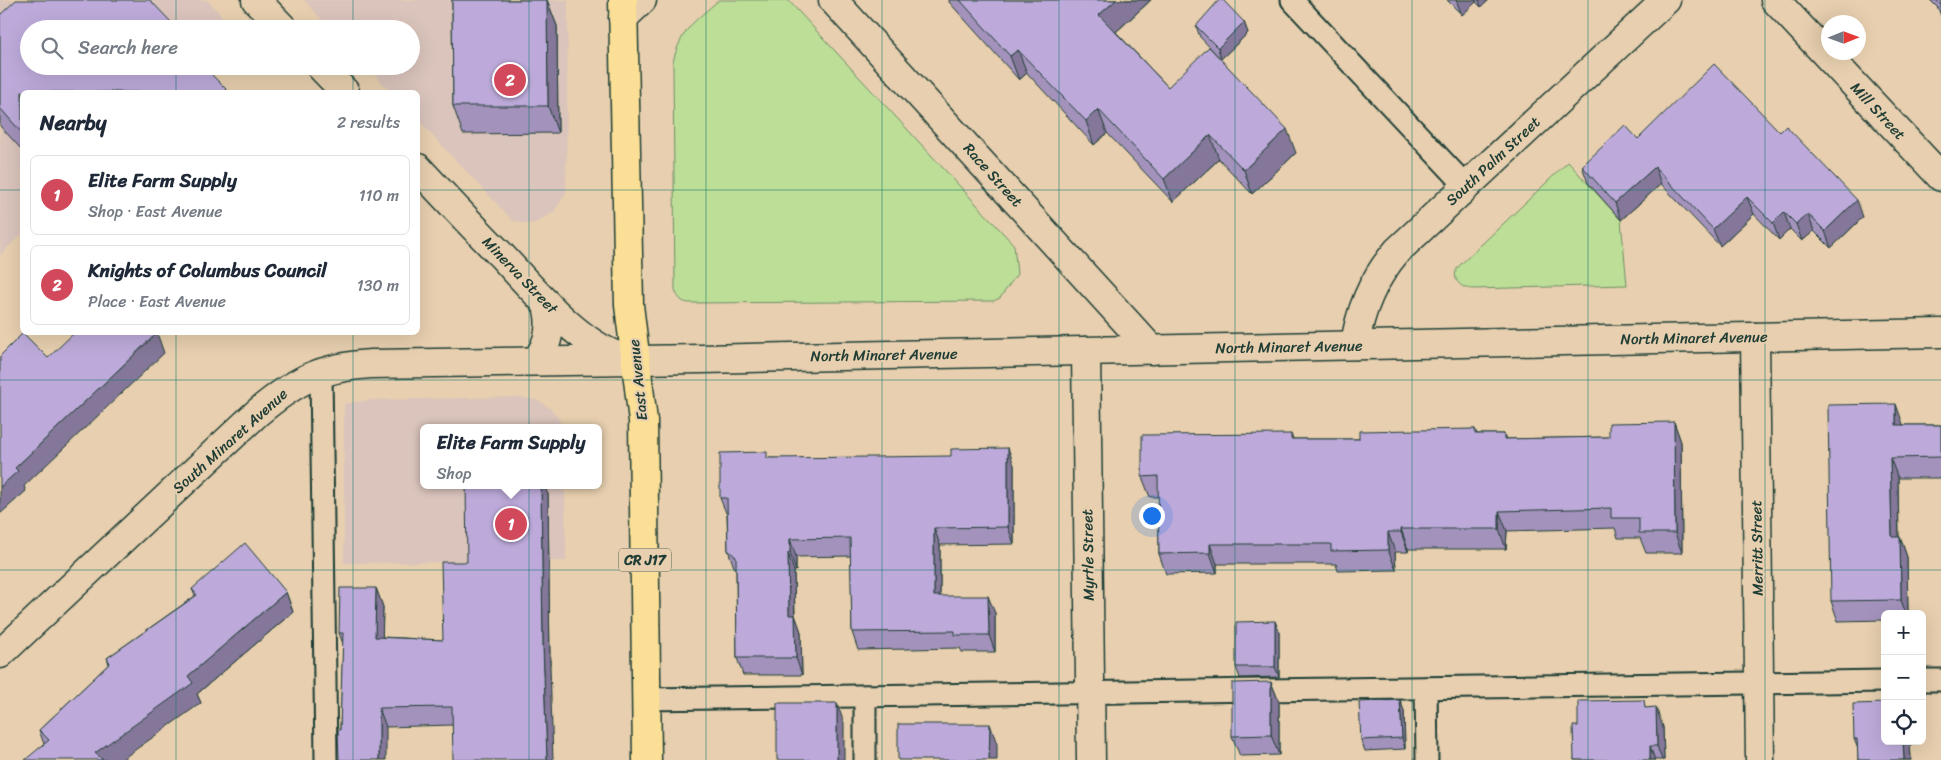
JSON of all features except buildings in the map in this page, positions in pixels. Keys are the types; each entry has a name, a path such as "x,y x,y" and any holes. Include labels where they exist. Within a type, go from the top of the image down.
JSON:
{"main road":[{"name":"East Avenue","path":"629,6 629,306 643,421 647,760"}],"street":[{"path":"256,0 275,20"},
{"name":"Race Street","path":"833,0 1152,350"},
{"name":"South Palm Street","path":"1355,345 1362,310 1368,294 1383,267 1397,251 1666,0"},
{"name":"Mill Street","path":"1775,0 1941,177"},
{"path":"329,75 343,90"},
{"name":"Minerva Street","path":"420,170 546,303 592,342 619,356 637,360"},
{"path":"536,361 544,348 549,330 550,313 546,303"},
{"name":"North Minaret Avenue","path":"637,360 1941,333"},
{"name":"Merritt Street","path":"1755,337 1760,760"},
{"name":"Myrtle Street","path":"1086,351 1090,760"},
{"name":"South Minaret Avenue","path":"0,654 257,413 287,390 310,376 346,366 371,364 637,360"}],"lane":[{"path":"1292,0 1466,186"},
{"path":"321,372 325,759"},
{"path":"1926,680 1941,680"},
{"path":"647,699 1881,681"},
{"path":"1426,688 1427,760"},
{"path":"864,696 865,760"}],"shaded area":[{"path":"0,0 207,0 226,20 20,20 20,75 27,75 23,90 20,90 20,236 0,255"},
{"path":"304,0 568,0 566,192 554,212 535,223 527,224 512,220 420,122 420,90 389,90 375,75 420,75 420,20 323,20"},
{"path":"520,397 539,401 551,409 561,424 420,424 420,489 565,489 566,561 344,563 344,404 370,400"}],"green space":[{"path":"719,0 788,0 1014,245 1017,274 1000,298 993,301 690,303 681,300 675,290 673,62 680,41 690,26"},
{"path":"1568,162 1621,220 1627,285 1472,289 1463,287 1457,281 1455,274 1459,266"}],"place":[{"name":"Knights of Columbus Council","path":"510,80"},
{"name":"Elite Farm Supply","path":"511,524"}]}
